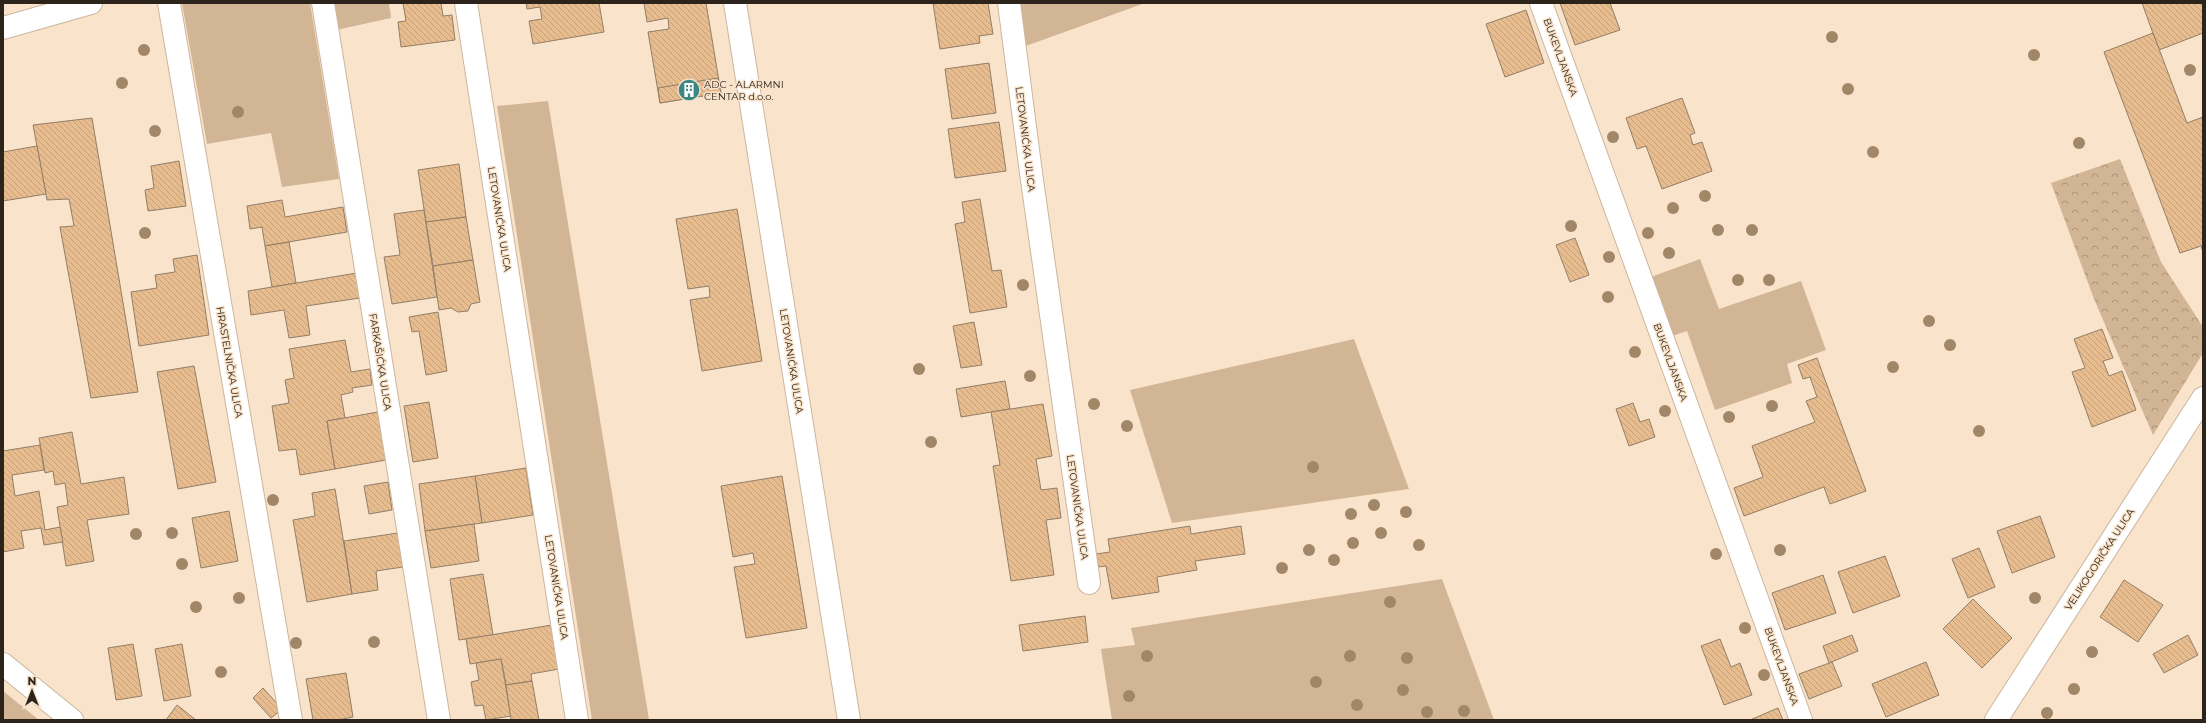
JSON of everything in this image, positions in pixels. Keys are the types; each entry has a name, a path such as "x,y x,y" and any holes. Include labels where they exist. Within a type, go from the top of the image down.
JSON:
{"street":[{"path":"27,3 45,15"},
{"path":"3,28 91,3"},
{"name":"HRASTELNIČKA ULICA","path":"169,3 291,720"},
{"name":"FARKAŠIĆKA ULICA","path":"323,3 439,720"},
{"name":"LETOVANIĆKA ULICA","path":"466,3 577,720"},
{"name":"LETOVANIĆKA ULICA","path":"735,3 849,720"},
{"name":"LETOVANIĆKA ULICA","path":"1009,3 1030,173 1089,583"},
{"name":"BUKEVLJANSKA","path":"1541,3 1801,720"},
{"name":"VELIKOGORIČKA ULICA","path":"1996,720 2203,398"},
{"path":"3,664 72,720"}],"green space":[{"path":"182,3 310,3 339,179 282,187 271,133 207,144"},
{"path":"332,3 389,3 391,18 336,30"},
{"path":"1018,3 1145,3 1023,47"},
{"path":"548,101 649,720 592,720 497,106"},
{"path":"2120,159 2161,262 2203,327 2203,353 2153,435 2094,299 2051,183"},
{"path":"1700,259 1719,309 1801,281 1826,350 1787,364 1792,383 1715,410 1687,331 1672,336 1651,277"},
{"path":"1354,339 1409,489 1172,523 1130,390"},
{"path":"1442,579 1494,720 1112,720 1101,649 1135,645 1131,628"},
{"path":"3,691 39,720 3,720"}],"building":[{"path":"403,3 441,3 443,16 452,15 455,40 401,47 398,22 406,21"},
{"path":"526,3 599,3 604,32 533,44 529,21 542,19 540,7 527,9"},
{"path":"644,3 706,3 721,93 660,103 648,32 669,29 668,18 647,22"},
{"path":"933,3 988,3 993,34 979,36 980,43 940,49"},
{"path":"1560,3 1610,3 1620,30 1575,45"},
{"path":"2142,3 2203,3 2203,33 2159,50"},
{"path":"1526,10 1544,63 1505,77 1486,24"},
{"path":"2153,33 2187,123 2203,117 2203,252 2201,246 2180,253 2104,52"},
{"path":"989,63 996,113 952,119 945,69"},
{"name":"ADC - ALARMNI CENTAR d.o.o.","path":"718,78 721,93 660,103 658,88"},
{"path":"1682,98 1695,133 1690,135 1693,145 1702,142 1712,171 1662,189 1646,146 1637,149 1626,118"},
{"path":"92,118 138,392 91,398 60,227 74,226 69,199 47,200 33,125"},
{"path":"999,122 1006,171 955,178 948,129"},
{"path":"37,146 46,194 3,201 3,152"},
{"path":"179,161 186,206 148,211 145,190 154,188 151,166"},
{"path":"459,164 466,217 426,222 418,170"},
{"path":"980,199 992,271 1001,270 1007,307 970,313 955,224 965,222 962,202"},
{"path":"282,200 285,217 343,207 347,232 265,246 262,227 250,229 247,206"},
{"path":"737,209 762,361 702,371 690,300 710,297 709,286 688,289 676,219"},
{"path":"424,210 437,297 392,304 384,257 400,255 394,214"},
{"path":"466,217 473,260 433,266 426,222"},
{"path":"1575,238 1589,275 1570,282 1556,245"},
{"path":"289,242 296,283 272,287 265,246"},
{"path":"197,255 209,335 139,346 131,292 157,288 155,275 175,272 173,259"},
{"path":"473,260 480,302 471,304 468,311 458,312 451,308 439,310 433,266"},
{"path":"357,273 360,298 306,306 310,335 289,338 284,310 251,315 248,291"},
{"path":"438,312 447,371 426,375 419,331 412,332 409,317"},
{"path":"974,322 982,365 961,368 953,326"},
{"path":"2102,329 2113,358 2103,361 2109,376 2122,371 2136,410 2092,427 2072,372 2085,368 2074,339"},
{"path":"345,340 351,372 370,369 372,385 352,388 353,392 341,395 345,418 327,421 335,469 300,475 296,449 279,451 272,406 289,403 285,380 294,378 289,349"},
{"path":"1817,358 1866,491 1830,504 1824,487 1744,516 1734,488 1763,477 1752,446 1815,422 1806,401 1817,397 1810,377 1803,379 1798,365"},
{"path":"194,366 216,482 178,489 157,372"},
{"path":"1005,381 1010,409 961,417 956,389"},
{"path":"429,402 438,458 413,462 404,406"},
{"path":"1633,403 1640,422 1649,419 1655,437 1629,446 1616,409"},
{"path":"1043,404 1052,456 1036,459 1041,490 1057,488 1061,518 1046,520 1054,575 1011,581 993,466 1000,465 991,412"},
{"path":"378,412 386,460 335,469 327,421"},
{"path":"72,432 81,484 124,477 129,514 87,520 94,561 66,566 57,507 68,505 65,483 55,485 53,471 45,473 39,438"},
{"path":"40,445 44,470 12,475 15,496 39,491 45,530 60,527 63,542 44,545 41,528 21,531 24,548 3,552 3,451"},
{"path":"526,468 533,515 482,523 475,476"},
{"path":"475,476 482,523 425,531 419,484"},
{"path":"782,476 807,628 746,638 734,567 755,564 753,553 733,557 721,486"},
{"path":"388,482 392,510 369,514 364,486"},
{"path":"335,489 352,594 307,602 293,520 315,516 312,493"},
{"path":"229,511 238,561 201,568 192,518"},
{"path":"2040,516 2055,557 2012,573 1997,531"},
{"path":"474,524 479,561 431,568 425,531"},
{"path":"1190,526 1191,534 1241,526 1245,554 1195,561 1197,570 1157,577 1159,592 1112,599 1106,566 1098,567 1096,554 1110,552 1108,539"},
{"path":"398,533 403,567 376,571 378,590 352,594 344,541"},
{"path":"1979,548 1995,587 1968,598 1952,559"},
{"path":"1885,556 1900,596 1853,613 1838,572"},
{"path":"483,574 493,635 459,640 450,579"},
{"path":"1823,575 1836,613 1785,630 1772,593"},
{"path":"2124,580 2163,605 2138,642 2100,617"},
{"path":"1973,599 2012,638 1982,668 1943,629"},
{"path":"1085,616 1088,642 1023,651 1019,625"},
{"path":"552,625 559,669 531,674 532,681 506,685 501,659 470,664 466,639"},
{"path":"1852,635 1858,651 1829,663 1823,646"},
{"path":"2188,635 2198,655 2164,673 2153,654"},
{"path":"1720,639 1731,667 1740,663 1752,695 1724,705 1701,646"},
{"path":"133,644 142,696 116,700 108,648"},
{"path":"182,644 191,696 164,701 155,649"},
{"path":"501,659 511,716 486,720 483,705 475,706 471,682 479,680 476,663"},
{"path":"1832,662 1842,686 1809,699 1799,674"},
{"path":"1926,662 1939,695 1886,717 1872,684"},
{"path":"346,673 353,717 338,720 313,720 306,679"},
{"path":"532,681 539,720 511,720 506,685"},
{"path":"263,688 282,709 271,718 253,698"},
{"path":"177,705 196,720 166,720"},
{"path":"1778,708 1783,720 1750,720"}],"place":[{"name":"ADC - ALARMNI CENTAR d.o.o.","path":"689,90"}]}
